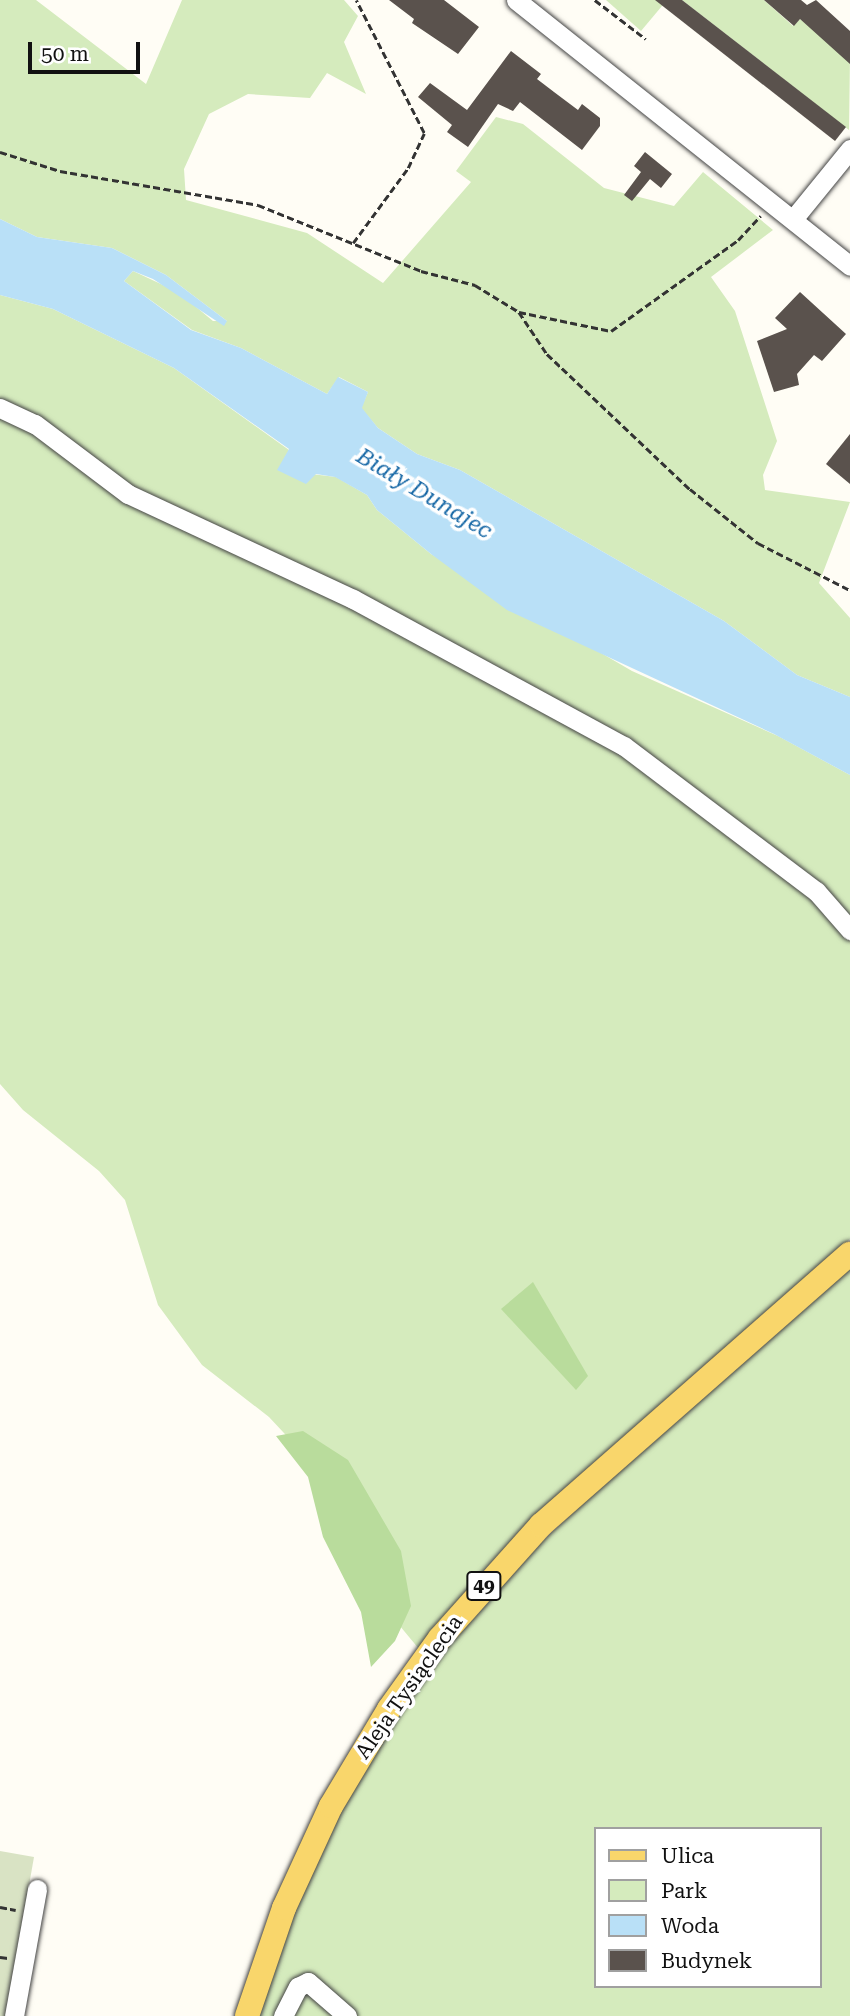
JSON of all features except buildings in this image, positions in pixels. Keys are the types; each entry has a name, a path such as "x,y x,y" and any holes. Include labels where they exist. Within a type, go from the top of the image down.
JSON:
{"main road":[{"name":"Aleja Tysiąclecia","path":"247,2016 284,1908 331,1806 389,1709 440,1638 494,1574 578,1491 850,1254"}],"street":[{"path":"516,0 794,218 850,266"},
{"path":"794,218 850,149"},
{"path":"0,408 35,424 128,494 342,593 624,746 816,891 850,930"},
{"path":"15,2016 37,1889"},
{"path":"284,2016 298,1987 308,1982 348,2016"}],"path":[{"path":"354,243 408,168 424,133 356,0"},
{"path":"598,1 646,39"},
{"path":"0,152 60,171 258,205 421,271 475,285 519,312 611,331 738,240 773,202"},
{"path":"519,312 547,354 690,489 758,543 850,590"}],"green space":[{"path":"0,0 36,0 146,84 182,0 344,0 358,16 344,42 366,94 327,73 310,98 248,94 209,114 184,169 186,200 307,233 383,283 471,182 456,171 496,117 523,124 604,188 674,206 703,172 773,230 711,277 735,311 777,441 763,475 765,490 850,502 819,583 850,618 850,697 797,675 724,621 460,470 417,454 378,428 361,408 368,392 339,377 327,394 241,348 192,330 124,281 133,271 178,292 213,321 227,321 166,275 112,248 37,237 0,219"},
{"path":"606,0 667,0 641,31"},
{"path":"682,0 764,0 793,26 800,19 850,57 849,130"},
{"path":"0,295 53,309 174,368 289,450 278,470 336,477 367,495 377,510 431,554 632,671 778,736 850,775 850,1239 537,1518 419,1649 390,1614 340,1493 269,1417 202,1365 158,1305 125,1200 99,1171 23,1110 0,1084"},
{"path":"850,1269 850,2016 259,2016 278,1950 320,1852 375,1750 437,1658 509,1573 615,1473"},
{"path":"533,1282 588,1376 576,1390 501,1309"},
{"path":"303,1431 348,1460 401,1551 411,1606 395,1641 371,1667 361,1612 323,1537 308,1477 276,1436"},
{"path":"0,1851 34,1857 6,2016 0,2016"}],"water":[{"name":"Biały Dunajec","path":"0,219 37,237 112,248 166,275 227,321 224,326 153,279 133,271 124,281 191,330 241,348 327,394 338,377 368,392 362,408 378,428 417,454 460,470 724,621 797,675 850,697 850,775 774,734 507,610 377,510 367,495 335,477 316,474 306,484 277,470 289,449 174,368 53,309 0,295"}]}
